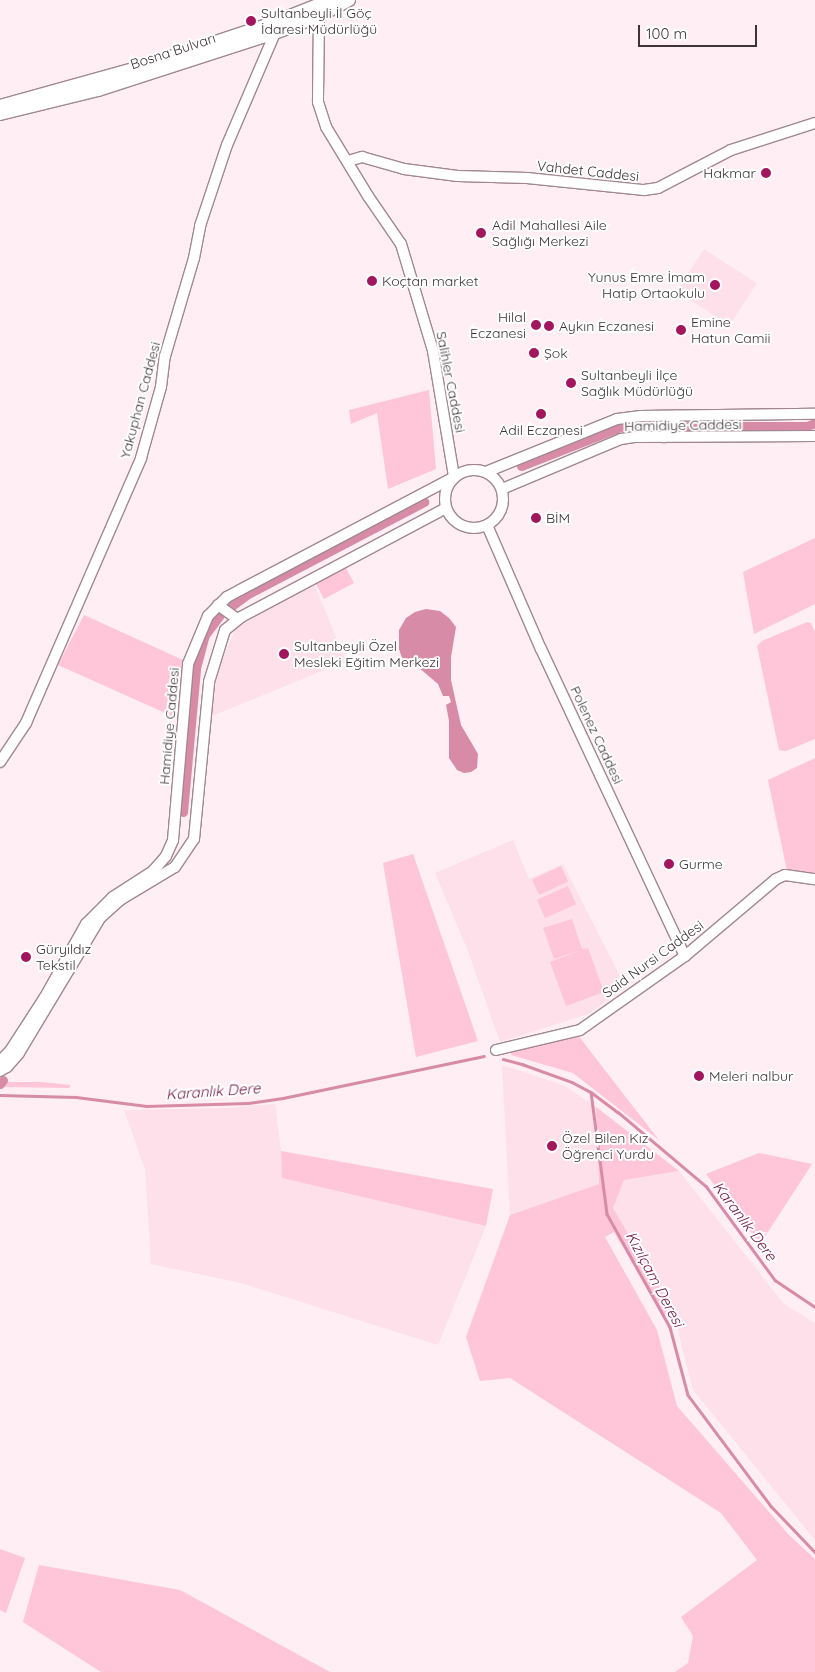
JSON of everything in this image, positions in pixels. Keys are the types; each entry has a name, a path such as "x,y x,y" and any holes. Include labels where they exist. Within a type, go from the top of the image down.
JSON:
{"main road":[{"name":"Bosna Bulvarı","path":"0,106 137,68 267,25 330,0"},
{"name":"Bosna Bulvarı","path":"0,114 98,90 275,33 318,16 349,0"}],"street":[{"name":"Salihler Caddesi","path":"318,16 318,102 326,127 401,244 433,351 454,477"},
{"name":"Yakuphan Caddesi","path":"0,762 26,723 141,458 161,387 165,356 194,258 200,226 227,146 275,33"},
{"name":"Vahdet Caddesi","path":"348,161 362,157 404,169 458,176 527,178 644,190 658,188 731,150 815,123"},
{"name":"Hamidiye Caddesi","path":"486,472 617,419 676,416 815,414"},
{"path":"664,437 676,416"},
{"name":"Hamidiye Caddesi","path":"502,489 621,439 815,436"},
{"path":"472,469 486,472 498,482 502,489 502,506 499,514 487,525 471,528 463,526 450,516 446,508 446,491 454,477 472,469"},
{"name":"Hamidiye Caddesi","path":"0,1061 10,1051 45,997 86,924 113,897 153,871 166,856 174,831 188,664 208,616 218,605 240,590 454,477"},
{"path":"0,1071 7,1067 19,1053 100,918 120,900 175,867 194,839 209,682 226,630 237,619 446,508"},
{"name":"Polenez Caddesi","path":"487,525 542,649 685,956"},
{"path":"218,605 237,619"},
{"name":"Said Nursi Caddesi","path":"496,1050 580,1030 685,956 776,880 785,875 815,879"}],"shaded area":[{"name":"Yunus Emre İmam Hatip Ortaokulu","path":"704,249 757,283 730,325 677,291"},
{"path":"429,390 436,469 388,489 377,413 351,424 349,410"},
{"path":"815,538 815,604 754,634 743,572"},
{"path":"346,568 354,583 324,599 316,584"},
{"name":"Sultanbeyli Özel Mesleki Eğitim Merkezi","path":"314,584 346,661 212,716 217,672 236,628"},
{"path":"426,609 440,611 456,627 451,657 451,680 461,725 478,754 477,768 471,772 464,773 457,770 449,758 449,721 446,705 451,702 449,696 443,696 438,684 418,667 402,658 399,649 399,630 406,618 415,612"},
{"path":"84,615 183,660 172,716 58,665"},
{"path":"807,622 811,623 815,632 815,739 786,751 779,750 757,646 762,641"},
{"path":"815,758 815,873 787,871 768,780"},
{"path":"513,840 529,879 563,864 626,988 588,1014 500,1042 468,951 435,873"},
{"path":"413,854 478,1041 416,1057 383,863"},
{"path":"561,866 568,881 539,895 532,880"},
{"path":"568,886 576,904 545,918 537,900"},
{"path":"572,919 582,949 588,948 604,992 566,1006 550,962 581,950 554,959 543,928"},
{"path":"577,1034 659,1140 573,1073 511,1055 511,1049"},
{"name":"Özel Bilen Kız Öğrenci Yurdu","path":"502,1065 565,1086 596,1107 599,1184 510,1215"},
{"path":"0,1082 41,1082 71,1085 69,1088 0,1087"},
{"path":"275,1104 281,1151 282,1178 486,1226 438,1345 241,1283 151,1264 145,1169 124,1110 225,1108"},
{"path":"596,1107 679,1171 624,1180 613,1208 672,1308 663,1316 614,1232 605,1237 657,1330 677,1406 789,1535 815,1559 815,1672 675,1672 688,1663 693,1636 681,1617 757,1560 721,1513 510,1378 480,1381 466,1337 510,1215 599,1184"},
{"path":"281,1151 493,1189 486,1226 282,1178"},
{"path":"759,1153 812,1164 760,1244 706,1174"},
{"path":"679,1171 784,1304 815,1323 815,1540 693,1390 672,1308 613,1208 624,1180"},
{"path":"0,1549 25,1558 6,1613 0,1610"},
{"path":"39,1565 180,1590 330,1672 101,1672 23,1622"}],"waterway":[{"path":"521,466 631,423 651,425"},
{"path":"688,426 807,426 815,423"},
{"path":"232,606 248,594 424,502"},
{"path":"183,812 196,668 205,635 220,615"},
{"name":"Karanlık Dere","path":"0,1095 76,1097 146,1106 248,1103 283,1098 484,1056"},
{"name":"Karanlık Dere","path":"503,1059 572,1082 591,1092 618,1112 706,1186 775,1280 815,1307"},
{"path":"0,1084 3,1080"},
{"name":"Kızılçam Deresi","path":"591,1092 607,1214 670,1327 688,1395 771,1506 815,1552"}],"place":[{"name":"Sultanbeyli İl Göç İdaresi Müdürlüğü","path":"251,21"},
{"name":"Hakmar","path":"766,173"},
{"name":"Adil Mahallesi Aile Sağlığı Merkezi","path":"481,233"},
{"name":"Koçtan market","path":"372,281"},
{"name":"Yunus Emre İmam Hatip Ortaokulu","path":"715,285"},
{"name":"Hilal Eczanesi","path":"536,325"},
{"name":"Aykın Eczanesi","path":"549,326"},
{"name":"Emine Hatun Camii","path":"681,330"},
{"name":"Şok","path":"534,353"},
{"name":"Sultanbeyli İlçe Sağlık Müdürlüğü","path":"571,383"},
{"name":"Adil Eczanesi","path":"541,414"},
{"name":"BİM","path":"536,518"},
{"name":"Sultanbeyli Özel Mesleki Eğitim Merkezi","path":"284,654"},
{"name":"Gurme","path":"669,864"},
{"name":"Güryıldız Tekstil","path":"26,957"},
{"name":"Meleri nalbur","path":"699,1076"},
{"name":"Özel Bilen Kız Öğrenci Yurdu","path":"552,1146"}]}
